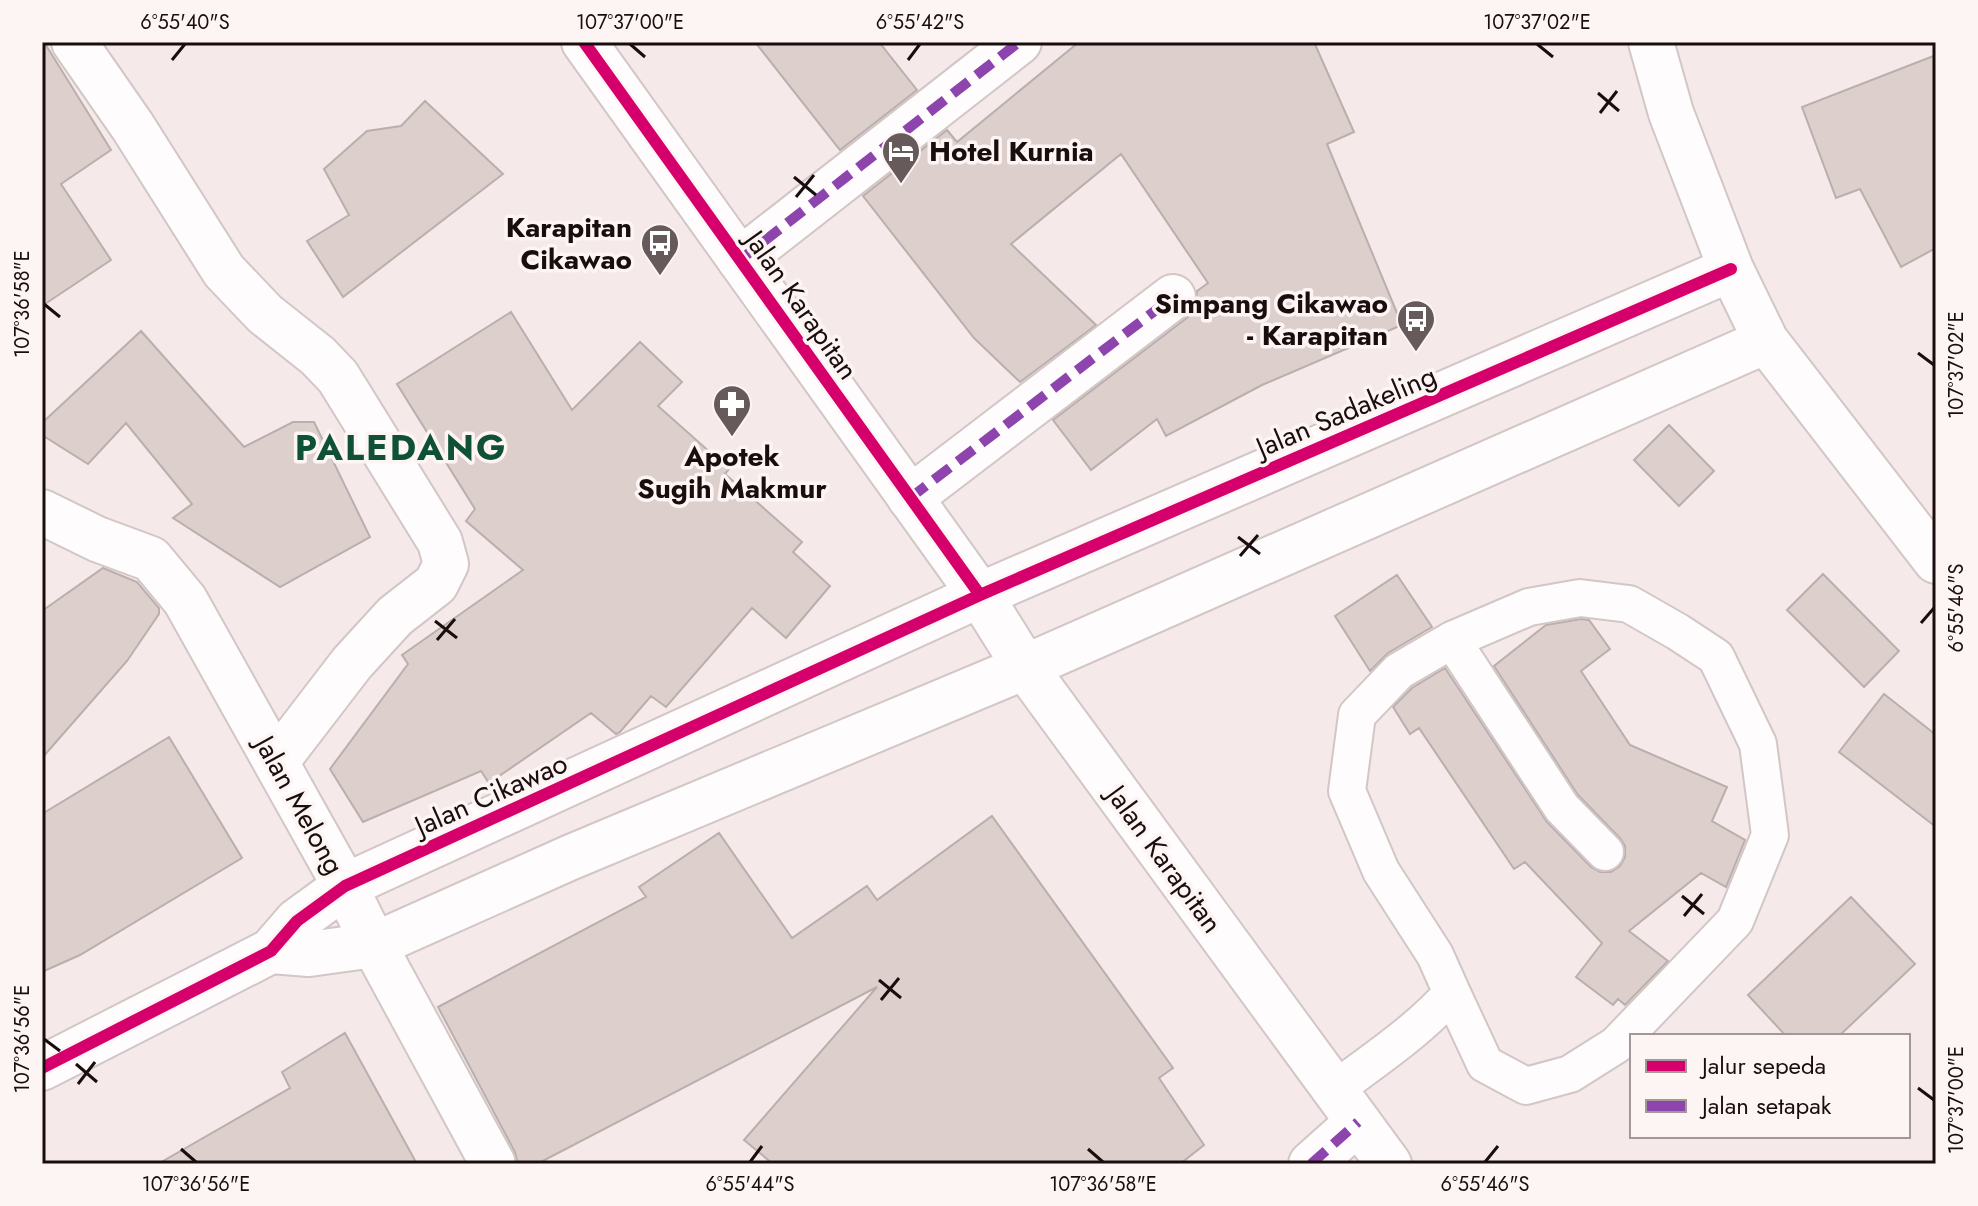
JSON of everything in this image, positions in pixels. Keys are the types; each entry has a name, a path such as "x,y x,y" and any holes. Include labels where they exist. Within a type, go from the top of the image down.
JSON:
{"street":[{"path":"74,42 133,127 224,271 265,314 318,356 338,377 440,542 446,564 436,584 395,616 352,663 276,762"},
{"name":"Jalan Karapitan","path":"584,42 980,595 1025,667 1389,1164"},
{"path":"740,260 1019,42"},
{"path":"1651,42 1671,113 1731,269 1766,341 1936,561"},
{"name":"Jalan Sadakeling","path":"980,595 1731,269"},
{"path":"910,498 1173,297"},
{"path":"271,951 309,954 374,945 569,858 1025,667 1766,341"},
{"name":"Jalan Melong","path":"42,512 97,539 151,559 185,600 345,886 493,1164"},
{"name":"Jalan Cikawao","path":"42,1068 271,951 297,921 345,886 980,595"},
{"path":"1311,1164 1346,1106"}],"lane":[{"path":"1580,598 1629,604 1716,657 1758,744 1770,835 1735,921 1616,1045 1570,1074 1526,1086 1485,1064 1452,993 1435,955 1381,871 1347,791 1357,715 1399,671 1452,640 1529,607 1580,598"},
{"path":"1452,640 1562,808 1605,852"},
{"path":"1346,1106 1408,1036 1435,1013 1452,993"}],"building":[{"path":"42,42 111,150 61,184 111,260 42,306"},
{"path":"755,42 879,42 917,90 840,150"},
{"path":"1079,42 1314,42 1354,132 1327,144 1402,325 1262,385 1166,436 1157,419 1091,470 1053,420 1188,317 1196,306 1197,291 1208,283 1121,154 1011,244 1096,325 1020,382 974,338 863,196 947,130 957,142"},
{"path":"1936,55 1936,248 1901,267 1860,189 1836,198 1802,107"},
{"path":"425,101 503,174 343,297 307,241 349,215 324,169 367,131 401,126"},
{"path":"511,312 572,410 640,342 682,382 658,406 729,469 725,474 802,542 793,552 830,586 786,638 752,608 666,707 651,696 620,732 616,734 591,713 489,783 481,771 363,822 330,769 408,664 402,655 523,570 466,521 475,509 397,384"},
{"path":"141,331 244,447 293,422 314,422 370,537 280,587 173,518 192,504 126,423 88,464 42,435 42,423"},
{"path":"1669,425 1714,471 1679,506 1634,460"},
{"path":"103,568 137,582 159,608 159,614 127,661 42,758 42,611"},
{"path":"1823,574 1899,651 1864,687 1787,610"},
{"path":"1397,575 1432,627 1388,653 1370,671 1335,616"},
{"path":"1589,620 1610,649 1581,671 1630,745 1727,787 1712,821 1745,840 1726,887 1701,873 1629,931 1668,961 1625,1005 1618,999 1613,1005 1576,977 1602,943 1525,862 1514,869 1419,728 1410,734 1393,707 1412,688 1445,668 1547,822 1591,867 1600,872 1611,872 1620,866 1625,857 1625,846 1578,795 1494,666 1546,625"},
{"path":"1884,694 1936,735 1936,827 1839,752"},
{"path":"169,737 242,858 80,955 42,972 42,814"},
{"path":"992,816 1173,1068 1159,1078 1204,1145 1180,1164 773,1164 744,1140 877,987 537,1164 518,1164 515,1152 438,1007 646,897 639,887 719,833 792,938 867,886 877,900"},
{"path":"1851,897 1915,964 1841,1034 1784,1034 1748,995"},
{"path":"345,1033 417,1164 158,1164 290,1088 282,1072"}],"marked path":[{"path":"740,260 1019,42"},
{"path":"910,498 1173,297"},
{"path":"1311,1164 1358,1122"}],"cycle path":[{"path":"584,42 980,595"},
{"path":"42,1068 271,951 297,921 345,886 980,595 1731,269"}],"place":[{"name":"Hotel Kurnia","path":"901,185"},
{"name":"Karapitan Cikawao","path":"660,277"},
{"name":"Simpang Cikawao - Karapitan","path":"1416,353"},
{"name":"Apotek Sugih Makmur","path":"732,438"}],"district":[{"name":"PALEDANG","path":"401,447"}]}
